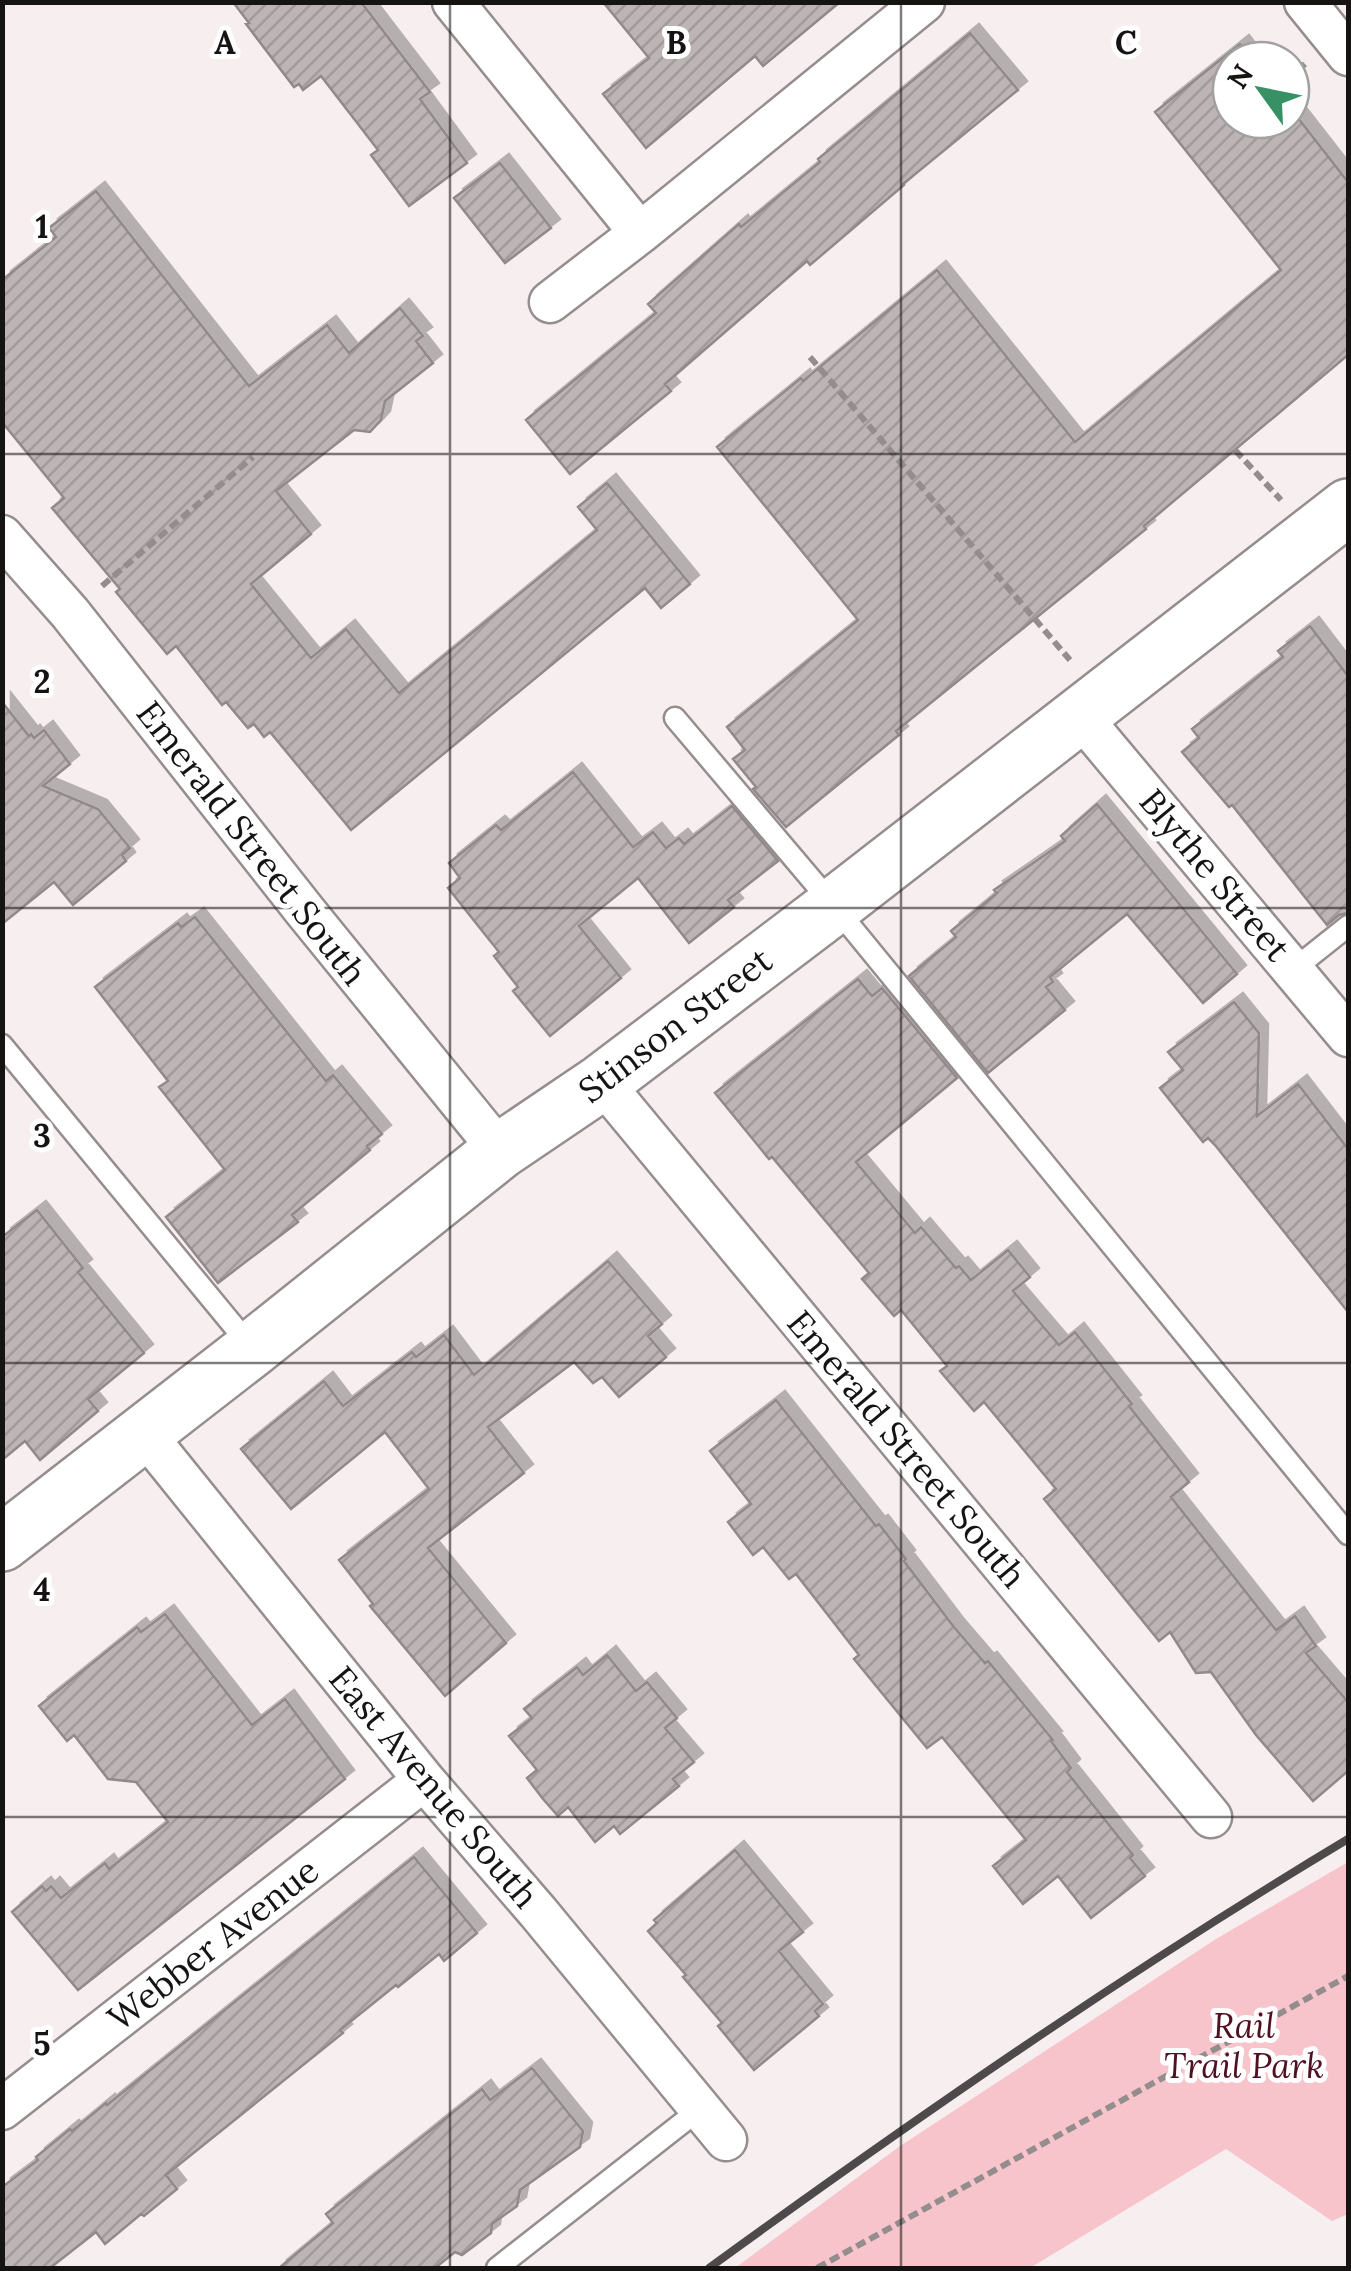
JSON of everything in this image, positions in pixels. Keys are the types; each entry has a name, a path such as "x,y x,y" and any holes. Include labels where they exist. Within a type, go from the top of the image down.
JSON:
{"street":[{"path":"453,2 640,233"},
{"path":"550,302 924,2"},
{"path":"1305,2 1348,54"},
{"name":"Stinson Street","path":"2,1543 500,1151 602,1082 1331,521"},
{"name":"Emerald Street South","path":"2,536 70,613 304,911 500,1151"},
{"name":"Blythe Street","path":"1092,707 1348,1036"},
{"name":"Emerald Street South","path":"602,1082 1211,1817"},
{"name":"East Avenue South","path":"144,1433 424,1780 713,2124"},
{"name":"Webber Avenue","path":"2,2108 424,1780"}],"lane":[{"path":"675,718 834,906 1348,1534"},
{"path":"1294,969 1348,926"},
{"path":"2,1045 252,1349"},
{"path":"498,2268 713,2124"}],"path":[{"path":"810,357 1092,707"},
{"path":"1235,450 1331,521"},
{"path":"70,613 254,457"},
{"path":"817,2268 1348,1976"}],"green space":[{"name":"Rail Trail Park","path":"1348,1862 1348,2214 1332,2221 1226,2149 1030,2268 735,2268 900,2146 1216,1939"}],"building":[{"path":"233,2 361,2 430,92 420,99 467,163 409,206 371,155 378,150 321,76 303,90 299,84 294,87"},
{"path":"603,2 840,2 763,66 755,56 646,148 603,94 649,58"},
{"path":"970,33 1018,90 810,265 807,261 665,384 671,391 570,474 526,420 656,313 648,304 739,224 741,227 820,162 818,159"},
{"path":"1211,67 1211,140 1311,140 1311,135 1348,182 1348,355 1144,526 1146,529 896,731 899,735 786,827 733,759 745,750 727,727 858,620 717,447 937,270 1075,442 1281,270 1155,112"},
{"path":"500,163 551,228 505,263 454,198"},
{"path":"96,191 249,386 327,325 349,353 400,308 423,336 416,341 433,363 385,401 381,420 370,432 354,430 276,491 311,534 251,584 311,658 346,629 399,693 597,530 578,507 607,483 690,584 661,608 645,588 351,830 270,732 264,737 254,724 248,728 226,702 222,705 176,646 167,654 116,592 120,589 52,508 64,498 2,422 2,280 56,237 49,228"},
{"path":"1310,626 1348,676 1348,913 1327,925 1232,805 1229,807 1182,752 1199,738 1192,729 1283,657 1278,651"},
{"path":"2,702 29,736 34,738 44,730 70,764 43,786 98,809 130,848 122,855 126,861 73,905 54,882 2,924"},
{"path":"573,772 633,847 653,832 666,848 679,838 684,844 732,806 778,861 728,900 734,907 689,943 638,878 579,926 621,978 550,1036 513,991 518,987 494,956 499,952 448,888 460,878 449,863 496,825 501,830"},
{"path":"1097,804 1237,974 1203,1003 1127,914 1050,977 1053,982 1046,987 1065,1010 988,1073 909,976 956,937 951,931 997,893 994,890 1065,841 1061,836"},
{"path":"195,917 326,1081 333,1075 382,1134 367,1146 370,1150 292,1215 298,1222 218,1283 166,1217 225,1170 159,1087 168,1081 95,987 178,923 181,927"},
{"path":"858,979 872,996 882,988 957,1078 856,1162 915,1233 921,1227 971,1280 1008,1250 1030,1277 1013,1291 1059,1345 1075,1332 1189,1482 1171,1497 1276,1630 1295,1616 1316,1646 1306,1653 1348,1702 1348,1771 1313,1801 1256,1735 1211,1672 1196,1673 1170,1632 1159,1641 1044,1499 1056,1489 984,1402 974,1411 940,1371 947,1366 901,1310 894,1316 862,1279 869,1273 715,1093"},
{"path":"1234,1002 1259,1033 1257,1116 1298,1084 1348,1149 1348,1312 1215,1145 1208,1138 1203,1142 1160,1088 1183,1070 1168,1052"},
{"path":"37,1210 83,1268 78,1272 144,1353 88,1399 98,1411 40,1460 25,1441 2,1460 2,1237"},
{"path":"608,1261 662,1324 648,1336 666,1357 619,1397 602,1377 593,1383 574,1362 488,1427 524,1473 428,1548 506,1643 445,1696 370,1606 373,1604 339,1560 429,1489 385,1432 291,1509 241,1449 324,1381 343,1406 412,1352 416,1357 444,1335 474,1375"},
{"path":"776,1400 876,1526 879,1524 954,1627 985,1663 988,1661 1053,1740 1071,1768 1067,1772 1133,1855 1130,1858 1145,1876 1091,1918 1058,1876 1023,1904 993,1866 1026,1840 942,1737 927,1748 854,1659 859,1655 796,1574 789,1579 763,1547 753,1555 728,1522 751,1504 710,1451"},
{"path":"165,1614 252,1725 285,1699 345,1779 78,1990 12,1912 42,1886 46,1891 51,1886 61,1898 105,1863 109,1869 168,1822 136,1782 108,1779 74,1735 67,1741 39,1706 137,1627 141,1632"},
{"path":"607,1655 636,1691 647,1682 677,1718 665,1728 694,1762 673,1779 679,1786 620,1834 614,1826 595,1842 568,1807 558,1816 543,1799 527,1778 537,1770 509,1736 532,1718 524,1709 577,1667 583,1675"},
{"path":"735,1850 803,1932 779,1951 823,2004 815,2011 819,2016 754,2070 718,2026 722,2023 683,1977 686,1975 648,1931 657,1923 654,1920"},
{"path":"414,1857 477,1933 444,1961 439,1954 396,1985 340,2030 343,2033 166,2175 177,2189 105,2244 96,2232 50,2268 2,2268 2,2187"},
{"path":"532,2068 583,2131 580,2147 520,2190 517,2206 492,2224 491,2233 462,2255 455,2252 435,2268 279,2268 333,2223 326,2214 482,2089 490,2100"}],"railway":[{"path":"709,2268 1024,2046 1348,1839"}]}
